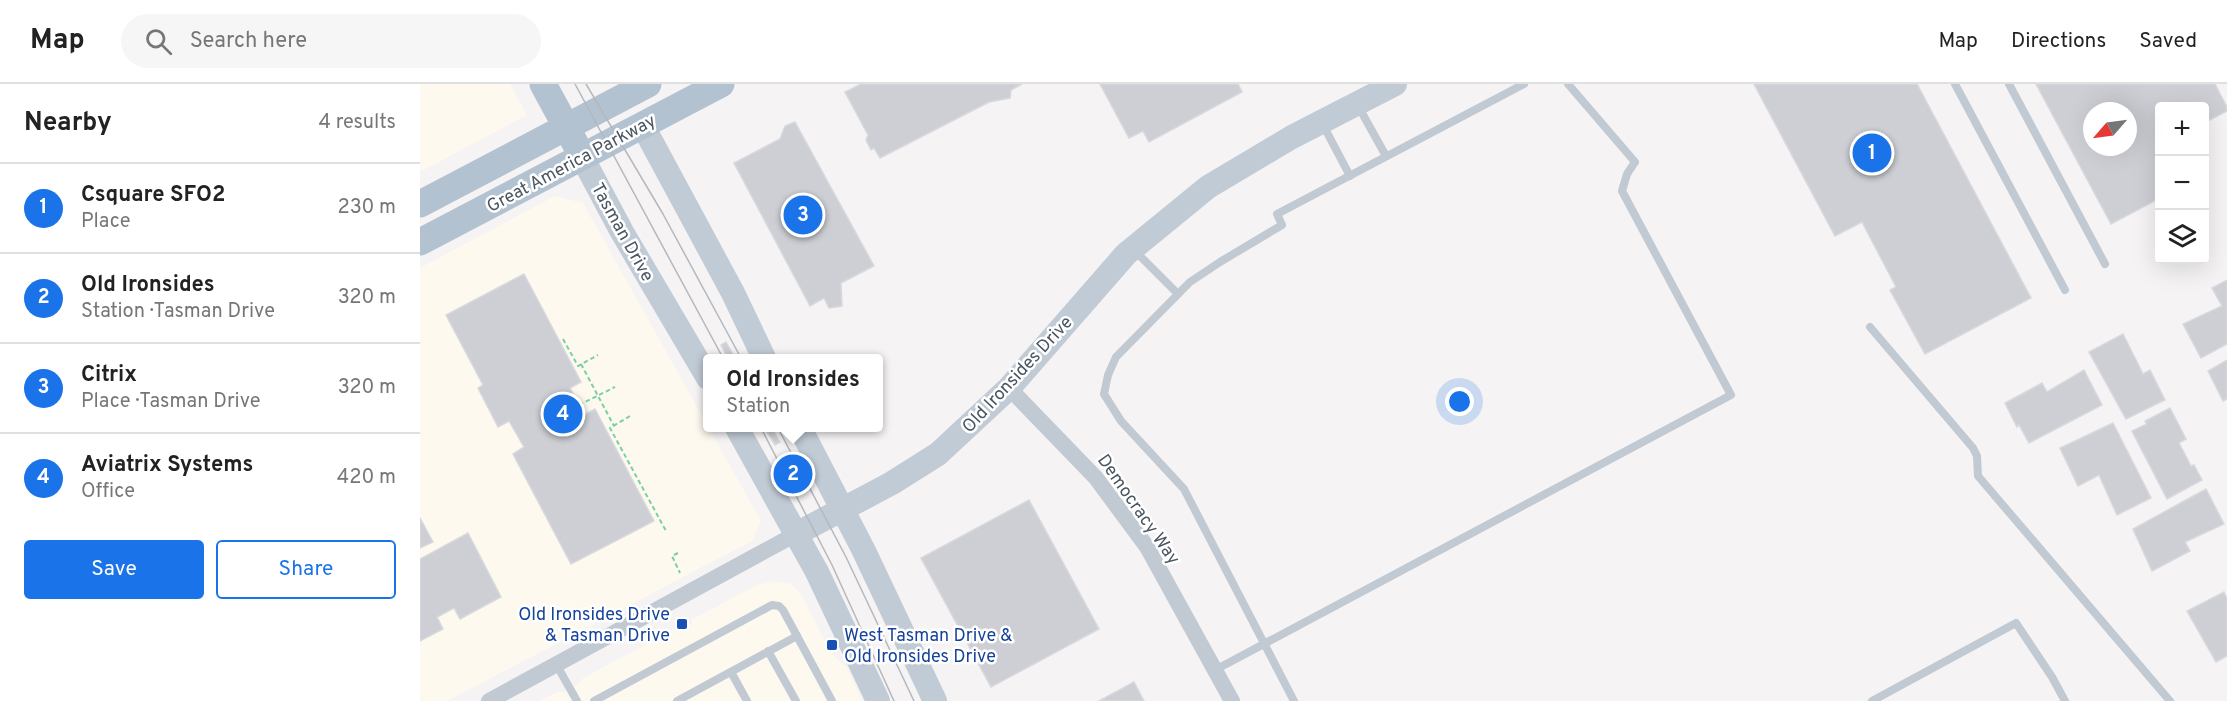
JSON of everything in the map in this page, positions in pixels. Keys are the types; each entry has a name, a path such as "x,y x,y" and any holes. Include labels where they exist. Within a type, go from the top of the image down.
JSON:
{"main road":[{"name":"Tasman Drive","path":"543,84 622,232 703,370"},
{"name":"Great America Parkway","path":"420,204 567,127 620,90 648,84"},
{"name":"Great America Parkway","path":"420,242 721,84"},
{"name":"Old Ironsides Drive","path":"796,534 904,476 938,454 1009,388 1133,249 1208,187 1292,136 1395,84"},
{"path":"620,90 643,126 733,293 762,354"},
{"path":"739,432 796,534 878,701"},
{"path":"802,432 843,509 935,701"}],"street":[{"name":"Democracy Way","path":"1009,388 1074,453 1115,502 1147,547 1232,701"},
{"name":"Old Ironsides Drive","path":"489,701 796,534"}],"lane":[{"path":"1294,701 1184,489 1121,421 1104,394 1108,375 1116,357 1190,282 1282,225 1277,214 1524,84"},
{"path":"1215,670 1731,395 1622,191 1627,174 1635,162 1568,84"},
{"path":"1955,84 2065,290"},
{"path":"2009,84 2105,264"},
{"path":"1357,103 1386,156"},
{"path":"1322,122 1350,176"},
{"path":"1133,249 1178,294"},
{"path":"1870,327 1972,448 1977,456 1978,476 2170,701"},
{"path":"594,701 766,607 779,606 832,701"},
{"path":"1872,701 2016,623 2065,701"},
{"path":"677,701 797,636"},
{"path":"768,651 796,701"},
{"path":"556,664 577,701"},
{"path":"731,672 747,701"}],"path":[{"path":"563,339 578,366 598,355"},
{"path":"580,364 614,426"},
{"path":"579,405 615,387"},
{"path":"630,416 610,428 666,531"},
{"path":"796,480 802,491"},
{"path":"678,553 672,556 680,573"}],"shaded area":[{"path":"420,84 510,84 527,115 420,172"},
{"path":"555,196 583,203 703,417 703,432 711,432 761,521 752,541 447,701 420,701 420,268"},
{"path":"775,581 791,584 801,594 832,654 848,670 862,701 540,701 557,692 564,692 580,683 583,678 674,629 676,631 692,623 691,620 757,585"}],"building":[{"path":"861,84 1022,84 1011,90 1010,98 989,102 880,158 874,148 871,150 866,140 868,135 845,92"},
{"path":"1100,84 1238,84 1242,92 1149,142 1143,131 1129,138"},
{"path":"1754,84 1917,84 2031,298 1925,354 1890,290 1896,287 1862,222 1835,236"},
{"path":"2036,84 2215,84 2227,111 2209,120 2209,102 2155,102 2155,201 2111,224"},
{"path":"795,122 874,266 841,283 842,306 829,308 824,298 810,306 734,163 780,139 785,126"},
{"path":"524,274 581,382 570,388 584,415 595,409 654,521 571,564 513,454 524,447 509,421 498,427 478,388 483,385 446,315"},
{"path":"2227,280 2227,344 2201,358 2183,324 2222,306 2212,288"},
{"path":"2123,334 2143,374 2150,370 2165,400 2126,419 2089,352"},
{"path":"726,342 733,354 726,354 721,345"},
{"path":"2227,360 2227,399 2223,401 2208,371"},
{"path":"2084,370 2102,405 2029,443 2019,425 2017,427 2005,403 2042,383 2047,392"},
{"path":"2170,408 2186,439 2179,443 2191,466 2194,465 2202,480 2167,499 2132,431 2147,424 2145,421"},
{"path":"2113,423 2151,498 2117,515 2099,475 2078,486 2060,448"},
{"path":"767,432 774,432 780,442 775,445"},
{"path":"2206,489 2224,524 2185,542 2190,551 2152,571 2133,529"},
{"path":"1029,500 1099,629 991,687 921,558"},
{"path":"420,518 433,542 420,548"},
{"path":"468,533 501,597 460,619 454,608 437,617 443,629 420,641 420,559"},
{"path":"2224,592 2227,599 2227,656 2216,662 2187,611"},
{"path":"1134,682 1144,701 1099,701"}],"tram line":[{"path":"575,84 721,354"},
{"path":"586,84 663,214 739,354"},
{"path":"763,432 832,565 894,701"},
{"path":"780,432 846,557 914,701"}],"place":[{"name":"Csquare SFO2","path":"1872,153"},
{"name":"Citrix","path":"803,215"},
{"name":"Aviatrix Systems","path":"563,414"},
{"name":"Old Ironsides","path":"793,474"},
{"name":"Old Ironsides Drive & Tasman Drive","path":"682,624"},
{"name":"West Tasman Drive & Old Ironsides Drive","path":"832,645"}]}
